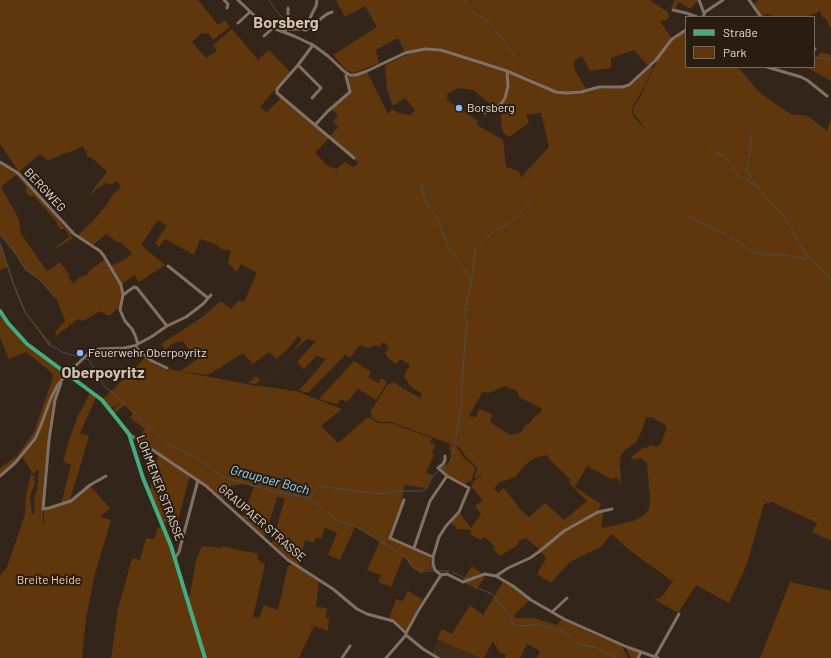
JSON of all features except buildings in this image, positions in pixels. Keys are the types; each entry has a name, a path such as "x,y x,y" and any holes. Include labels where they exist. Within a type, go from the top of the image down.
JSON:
{"main road":[{"name":"LOHMENER STRASSE","path":"0,311 26,344 102,400 129,434 143,478 175,558 205,658"}],"street":[{"path":"224,0 228,4 227,8"},
{"path":"238,0 258,20 313,46 328,56 348,74 356,75 385,64 405,53 431,49 448,51 475,62 508,71 556,92 572,93 599,87 625,86 649,67 672,39 685,31"},
{"path":"302,28 308,22 316,6 317,0"},
{"path":"699,0 703,15 723,0"},
{"path":"749,0 760,16"},
{"path":"288,8 288,15 297,29"},
{"path":"673,10 686,12 695,16"},
{"path":"238,24 250,12"},
{"path":"282,31 287,29 302,28 307,30 332,12"},
{"path":"266,35 273,28"},
{"path":"294,36 297,29"},
{"path":"313,46 277,88 277,93 354,158"},
{"path":"298,65 321,88 312,98"},
{"path":"777,69 807,80 827,96"},
{"path":"485,113 501,104 505,98 508,86 508,71"},
{"path":"315,125 328,111 350,92 346,76 348,74"},
{"name":"BERGWEG","path":"0,162 18,173 74,234 100,251 121,285 123,295"},
{"path":"168,266 208,298"},
{"path":"167,326 137,288 134,287 123,295 120,310 125,321 132,328 135,335 136,345 152,361 167,368"},
{"path":"0,476 15,463 35,439 54,391 62,379 90,352 99,349 124,348 136,345 167,326 186,317 204,304 212,295"},
{"path":"62,379 55,400 50,428 43,509 70,501 90,485 106,476"},
{"name":"GRAUPAER STRASSE","path":"129,434 198,480 288,560 333,589 357,609 367,614 393,621 423,649 438,658"},
{"path":"441,575 433,566 433,557 440,534 459,512 469,488 447,476 438,468 446,460 445,456"},
{"path":"414,548 430,501 447,476"},
{"path":"175,558 179,552 198,480"},
{"path":"404,500 390,538 433,557"},
{"path":"496,576 508,568 535,555 569,528 598,512 612,509"},
{"path":"386,658 406,634 418,611 441,575 447,574 463,582 485,574 496,576 564,619 593,633 657,658 679,614"},
{"path":"552,612 567,598"},
{"path":"342,658 350,646"},
{"path":"638,658 641,652"}],"shaded area":[{"path":"439,639 480,658 441,658 432,653"}],"green space":[{"path":"0,0 198,0 218,25 225,20 230,27 213,40 208,33 202,33 192,42 206,58 217,51 213,45 232,29 258,60 269,50 290,72 260,107 267,112 281,98 330,136 338,127 333,122 338,115 331,109 350,94 348,78 350,76 367,72 388,114 392,109 399,113 411,115 415,110 405,98 393,106 387,90 385,65 418,51 431,50 451,53 475,63 509,73 552,91 582,92 598,89 624,88 629,86 652,66 653,68 633,106 632,110 635,118 648,131 634,114 633,108 639,99 658,59 672,40 684,32 685,68 739,68 759,92 790,114 808,116 827,131 831,119 831,541 812,532 817,523 772,502 764,504 747,564 729,603 696,585 678,613 654,599 662,596 675,578 672,581 632,552 611,534 601,547 569,563 551,583 537,574 546,558 541,552 558,536 599,512 604,511 601,526 604,528 633,521 644,515 649,509 650,501 647,463 640,458 634,460 631,457 644,447 648,448 649,445 656,447 660,445 666,430 666,426 664,424 651,417 646,418 636,442 626,449 621,455 621,483 616,478 611,479 587,466 575,487 601,504 598,511 564,530 540,550 526,538 518,541 519,544 500,556 493,549 495,547 485,537 481,540 471,535 471,530 457,529 450,523 459,512 471,528 481,514 475,506 483,500 471,487 474,481 484,473 474,479 477,469 459,447 391,422 379,422 371,417 372,415 370,412 388,384 394,382 420,398 422,394 410,386 404,376 410,365 400,359 396,364 388,358 385,353 389,347 385,343 382,343 379,347 376,345 369,348 360,345 350,358 345,355 308,393 299,390 326,359 316,356 304,369 297,362 316,341 307,339 256,384 248,383 256,376 260,380 291,353 302,340 298,336 288,349 276,359 269,352 253,364 243,353 208,375 180,371 198,359 183,341 174,343 165,350 161,344 201,318 221,301 231,309 239,300 244,302 257,273 241,264 237,272 228,263 231,251 222,249 215,244 200,239 194,255 165,239 159,247 155,243 167,226 158,220 141,245 165,265 139,282 134,275 121,285 111,266 127,258 132,253 120,242 117,242 106,234 92,246 77,236 105,207 113,194 121,187 119,184 116,181 112,184 103,183 103,185 96,189 91,195 90,194 107,172 91,157 87,157 87,152 82,146 76,150 62,154 48,161 40,154 19,172 0,144","holes":["458,88 473,90 494,107 500,104 502,131 509,137 529,123 526,115 541,113 549,147 521,177 519,171 506,167 503,140 477,125 478,121 459,108 458,109 447,100 448,93","329,138 359,163 353,167 345,162 336,169 328,166 315,153","505,386 517,391 519,397 541,408 541,412 532,419 530,423 524,426 522,431 510,435 490,422 492,414 479,409 476,417 469,416 483,391 489,393","548,455 549,459 571,480 569,483 587,501 564,520 545,503 529,517 521,510 504,488 498,493 494,488 498,485 497,483 515,477 525,465 534,458"]},
{"path":"336,0 649,0 668,12 669,17 667,20 660,21 672,39 649,67 634,50 611,58 611,68 590,71 582,56 574,61 575,70 586,89 569,92 554,90 527,77 441,48 424,48 405,53 398,38 376,50 379,63 354,73 346,70 333,55 377,27 365,6 345,17"},
{"path":"675,0 698,1 690,9 679,2 675,9 671,7"},
{"path":"759,0 831,0 831,29 820,11 809,16 773,16 768,14 761,16 753,5"},
{"path":"821,52 831,55 831,81 808,68 815,68 815,59"},
{"path":"0,163 17,173 61,222 61,224 72,234 70,236 64,229 60,229 55,220 34,196 30,196 26,193 26,186 16,175 1,187 19,219 21,234 47,271 60,262 73,283 83,275 85,276 89,273 88,272 105,259 120,285 122,295 119,307 109,316 100,311 83,321 78,319 56,336 55,332 65,321 57,300 39,279 25,270 16,255 0,235"},
{"path":"70,236 73,238 57,248 56,247"},
{"path":"0,242 26,312 48,341 51,342 49,346 25,312 7,267 0,270"},
{"path":"0,314 21,339 63,374 37,435 19,458 0,475 0,468 16,457 34,432 53,377 52,373 26,352 9,359 0,337"},
{"path":"146,357 153,364 154,362 156,363 155,365 164,368 172,376 168,369 252,385 296,391 342,409 321,426 338,443 368,417 378,423 390,423 432,438 430,443 435,444 432,454 434,455 426,473 433,475 426,488 405,485 403,499 389,538 431,558 430,564 434,568 424,570 422,574 410,566 407,560 403,557 391,587 378,582 381,575 367,570 380,541 355,527 340,560 328,555 337,533 325,528 321,539 316,537 314,543 305,540 299,566 288,558 272,543 285,498 277,497 265,537 242,518 254,487 243,484 227,487 223,500 190,474 138,438 145,429 130,418 133,414 125,405 115,413 113,410 123,400 111,408 103,399"},
{"path":"354,361 371,372 368,377 378,383 382,378 386,382 386,385 376,400 358,389 347,402 341,399 336,405 319,399"},
{"name":"Breite Heide","path":"60,382 52,407 48,440 43,487 43,524 44,510 71,501 90,486 110,508 100,517 111,520 95,574 86,618 82,658 0,658 0,576 4,570 6,570 25,515 26,496 31,473 35,478 33,478 35,483 30,497 32,514 34,514 34,497 37,490 39,471 36,470 35,474 31,471 23,456 36,441 51,398"},
{"path":"90,393 96,398 80,433 89,436 88,440 70,500 61,504 71,465 63,462 78,416"},
{"path":"450,444 458,448 463,457 474,466 475,469 471,482 468,481 465,484 440,469 444,465 447,466 451,460 451,450 449,449"},
{"path":"158,456 190,475 178,520 170,519 163,525 148,490 150,490"},
{"path":"162,527 170,546 204,658 111,658 118,609 132,558 140,560 146,538 155,538 157,528"},
{"path":"204,546 221,548 222,546 258,554 257,559 265,564 253,617 259,618 264,605 278,610 288,566 293,565 319,582 316,607 327,608 326,618 329,618 328,631 314,626 299,658 206,658 188,598 190,595 196,560 201,548"},
{"path":"472,566 481,574 463,580"},
{"path":"486,576 476,590 471,585 470,586 466,583 466,582"},
{"path":"503,582 513,587 530,600 514,615 515,618 534,618 557,625 562,619 622,646 628,658 537,658 540,651 527,644 520,658 505,658 506,655 499,652 493,641 484,658 480,658 437,639 442,629 452,634 470,605 483,615"},
{"path":"790,582 831,591 831,658 760,658"},
{"path":"408,591 423,600 406,630 395,621 389,619 396,599 403,601"},
{"path":"628,648 639,653 637,658 631,658 627,651"}],"waterway":[{"path":"269,0 283,18"},
{"path":"464,1 477,15 489,22 506,44"},
{"path":"506,44 513,55"},
{"path":"815,57 831,60"},
{"path":"749,158 751,141 750,132"},
{"name":"Graupaer Bach","path":"711,149 714,152"},
{"name":"Graupaer Bach","path":"716,153 724,156 731,164"},
{"path":"748,162 747,171 757,186"},
{"name":"Graupaer Bach","path":"731,237 753,252 766,255 786,255 804,259 809,258 780,210 776,209 756,185 738,176 732,165"},
{"path":"421,184 424,197 430,209 437,218 448,247 463,267 471,281"},
{"path":"455,444 462,402 462,380 467,320 464,316 476,247 498,228 506,225 518,216 531,204"},
{"path":"687,216 727,235"},
{"path":"0,234 16,254 26,270 39,279 55,297"},
{"name":"Graupaer Bach","path":"0,244 13,283 25,312 52,347 55,347 62,352 89,360 105,387 117,396 166,443 194,456 222,477 273,491 309,498 338,521 355,526 393,549 408,559 414,568 421,571 434,571"},
{"name":"Graupaer Bach","path":"811,259 821,268 831,281"},
{"path":"466,309 471,310"},
{"path":"442,469 450,462 455,446"},
{"path":"309,498 319,486 380,494 397,491 421,491 427,488 433,476 439,470"},
{"name":"Graupaer Bach","path":"438,571 449,571"},
{"name":"Graupaer Bach","path":"452,572 465,579"},
{"name":"Graupaer Bach","path":"475,587 492,594 509,615 513,624 523,626 537,624 562,631 568,634 578,644 597,648 616,658"}],"place":[{"name":"Borsberg","path":"459,108"},
{"name":"Feuerwehr Oberpoyritz","path":"80,353"}],"district":[{"name":"Borsberg","path":"286,23"},
{"name":"Oberpoyritz","path":"103,373"}]}
